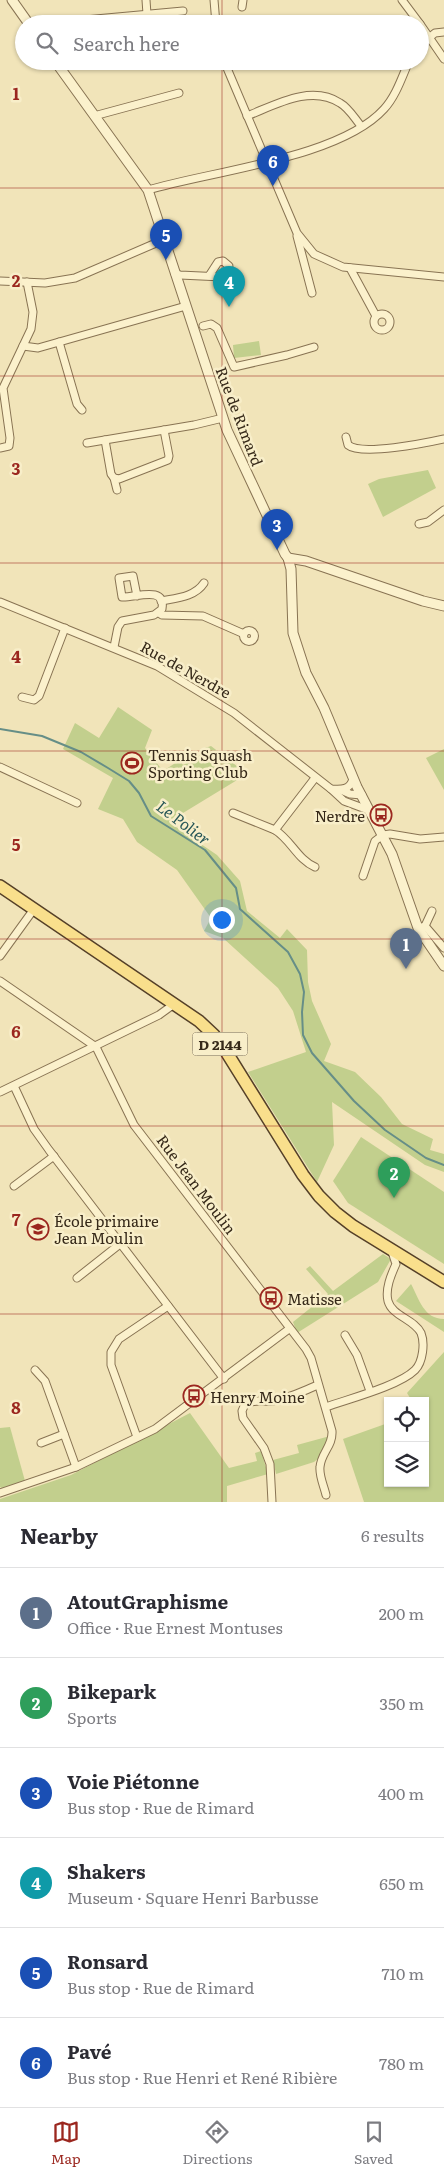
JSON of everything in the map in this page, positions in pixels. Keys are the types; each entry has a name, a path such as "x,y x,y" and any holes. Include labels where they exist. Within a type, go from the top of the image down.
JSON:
{"main road":[{"name":"D 2144","path":"0,886 199,1021 214,1035 303,1175 319,1196 353,1226 444,1282"}],"street":[{"path":"12,0 23,15"},
{"path":"146,0 148,14"},
{"path":"214,0 215,15"},
{"path":"402,0 413,15"},
{"path":"137,15 183,11"},
{"path":"429,35 444,32"},
{"path":"429,36 444,59"},
{"name":"Rue de Rimard","path":"61,70 148,190 223,418 240,460 288,558 291,577 292,626 296,645 306,673 324,708 353,778 392,854 422,927 444,966"},
{"path":"228,70 297,233 312,293"},
{"path":"148,190 326,145 361,126 384,109 395,91 404,70"},
{"path":"94,116 180,92"},
{"path":"247,116 288,99 316,96 340,103 361,126"},
{"path":"297,233 314,254 336,265 444,277"},
{"path":"0,281 60,282 74,278 163,240"},
{"path":"304,265 314,254"},
{"path":"350,268 376,316"},
{"path":"175,274 209,276"},
{"path":"0,448 9,446 10,438 3,394 4,376 24,346 33,320 27,282"},
{"path":"24,346 38,348 186,306"},
{"path":"203,326 212,324 217,328 234,367 314,347"},
{"path":"59,342 77,404 82,410"},
{"path":"87,443 194,425 223,418"},
{"path":"114,478 119,479 168,460 164,430"},
{"path":"346,437 348,445 357,449 403,447 444,439"},
{"path":"105,440 116,490"},
{"path":"419,524 428,522 444,510"},
{"path":"288,558 306,561 423,602 444,606"},
{"path":"161,601 191,594 201,589 204,583"},
{"path":"114,647 118,626 122,621 154,615 162,609 160,597 152,594 137,596"},
{"name":"Rue de Nerdre","path":"0,602 152,663 216,700 331,789 340,794 362,795"},
{"path":"158,613 162,615 203,616 244,634"},
{"path":"22,697 30,701 39,696 65,628"},
{"path":"0,767 77,803"},
{"path":"275,830 315,778"},
{"path":"353,778 352,784 340,794 348,803 371,811"},
{"path":"233,813 275,830 283,836 307,864 315,868"},
{"path":"363,876 375,841 383,835 420,838 444,837"},
{"path":"0,956 34,909"},
{"path":"432,911 422,927 444,948"},
{"path":"0,981 96,1047"},
{"path":"0,1092 159,1015 170,1007 172,1002"},
{"name":"Rue Jean Moulin","path":"96,1047 134,1125 306,1349 326,1406 333,1439 324,1454 320,1470 326,1495"},
{"path":"14,1086 34,1129 224,1379"},
{"path":"14,1186 54,1156"},
{"path":"76,1278 120,1244"},
{"path":"326,1406 398,1380 415,1369 422,1351 423,1340 416,1325 391,1307 388,1301 387,1291 396,1264 391,1249"},
{"path":"137,1437 111,1365 111,1352 119,1339 168,1306"},
{"path":"0,1493 76,1467 154,1429 289,1329"},
{"path":"345,1334 357,1355 370,1391"},
{"path":"35,1370 46,1381 76,1467"},
{"path":"272,1502 270,1464 264,1448 243,1418 244,1404 252,1400 270,1401 286,1398 318,1385"},
{"path":"41,1444 64,1434"}],"green space":[{"path":"259,341 261,355 234,358 233,345"},
{"path":"428,470 436,488 383,517 368,484 379,479"},
{"path":"118,707 152,730 145,748 163,771 180,760 183,765 200,755 205,748 211,746 247,774 183,813 176,819 173,825 217,855 240,881 247,911 280,938 287,929 307,950 308,982 312,1001 331,1044 324,1061 355,1072 381,1097 402,1124 433,1139 430,1150 444,1154 444,1172 425,1165 332,1102 334,1145 317,1182 248,1072 306,1052 293,1011 278,988 223,938 204,931 211,918 177,870 137,842 123,819 98,809 113,778 63,749 75,723 99,738"},
{"path":"444,749 444,790 426,758"},
{"path":"361,1137 444,1192 444,1264 348,1203 333,1181"},
{"path":"383,1254 391,1259 378,1282 297,1333 293,1322 328,1294 306,1269 310,1266 333,1291"},
{"path":"411,1284 427,1312 432,1316 444,1319 444,1332 396,1301"},
{"path":"444,1352 444,1502 364,1502 343,1439 384,1424 384,1487 429,1487 429,1397 410,1397 407,1393"},
{"path":"190,1413 229,1468 257,1461 255,1453 261,1451 268,1474 227,1486 227,1502 0,1502 0,1499 71,1475"},
{"path":"10,1427 25,1481 2,1488 0,1487 0,1428"},
{"path":"330,1436 319,1458 314,1462 276,1474 273,1460 299,1453 297,1445"}],"waterway":[{"name":"Le Polier","path":"0,729 42,736 81,752 129,781 139,793 151,816 205,850 236,888 240,909 288,952 300,974 304,992 302,1012 303,1035 312,1053 354,1101 385,1130 426,1158 444,1165"}],"place":[{"name":"Pavé","path":"273,186"},
{"name":"Ronsard","path":"166,260"},
{"name":"Shakers","path":"229,307"},
{"name":"Voie Piétonne","path":"277,550"},
{"name":"Tennis Squash Sporting Club","path":"132,763"},
{"name":"Nerdre","path":"381,815"},
{"name":"AtoutGraphisme","path":"406,969"},
{"name":"Bikepark","path":"394,1198"},
{"name":"École primaire Jean Moulin","path":"38,1229"},
{"name":"Matisse","path":"271,1298"},
{"name":"Henry Moine","path":"194,1396"}]}
